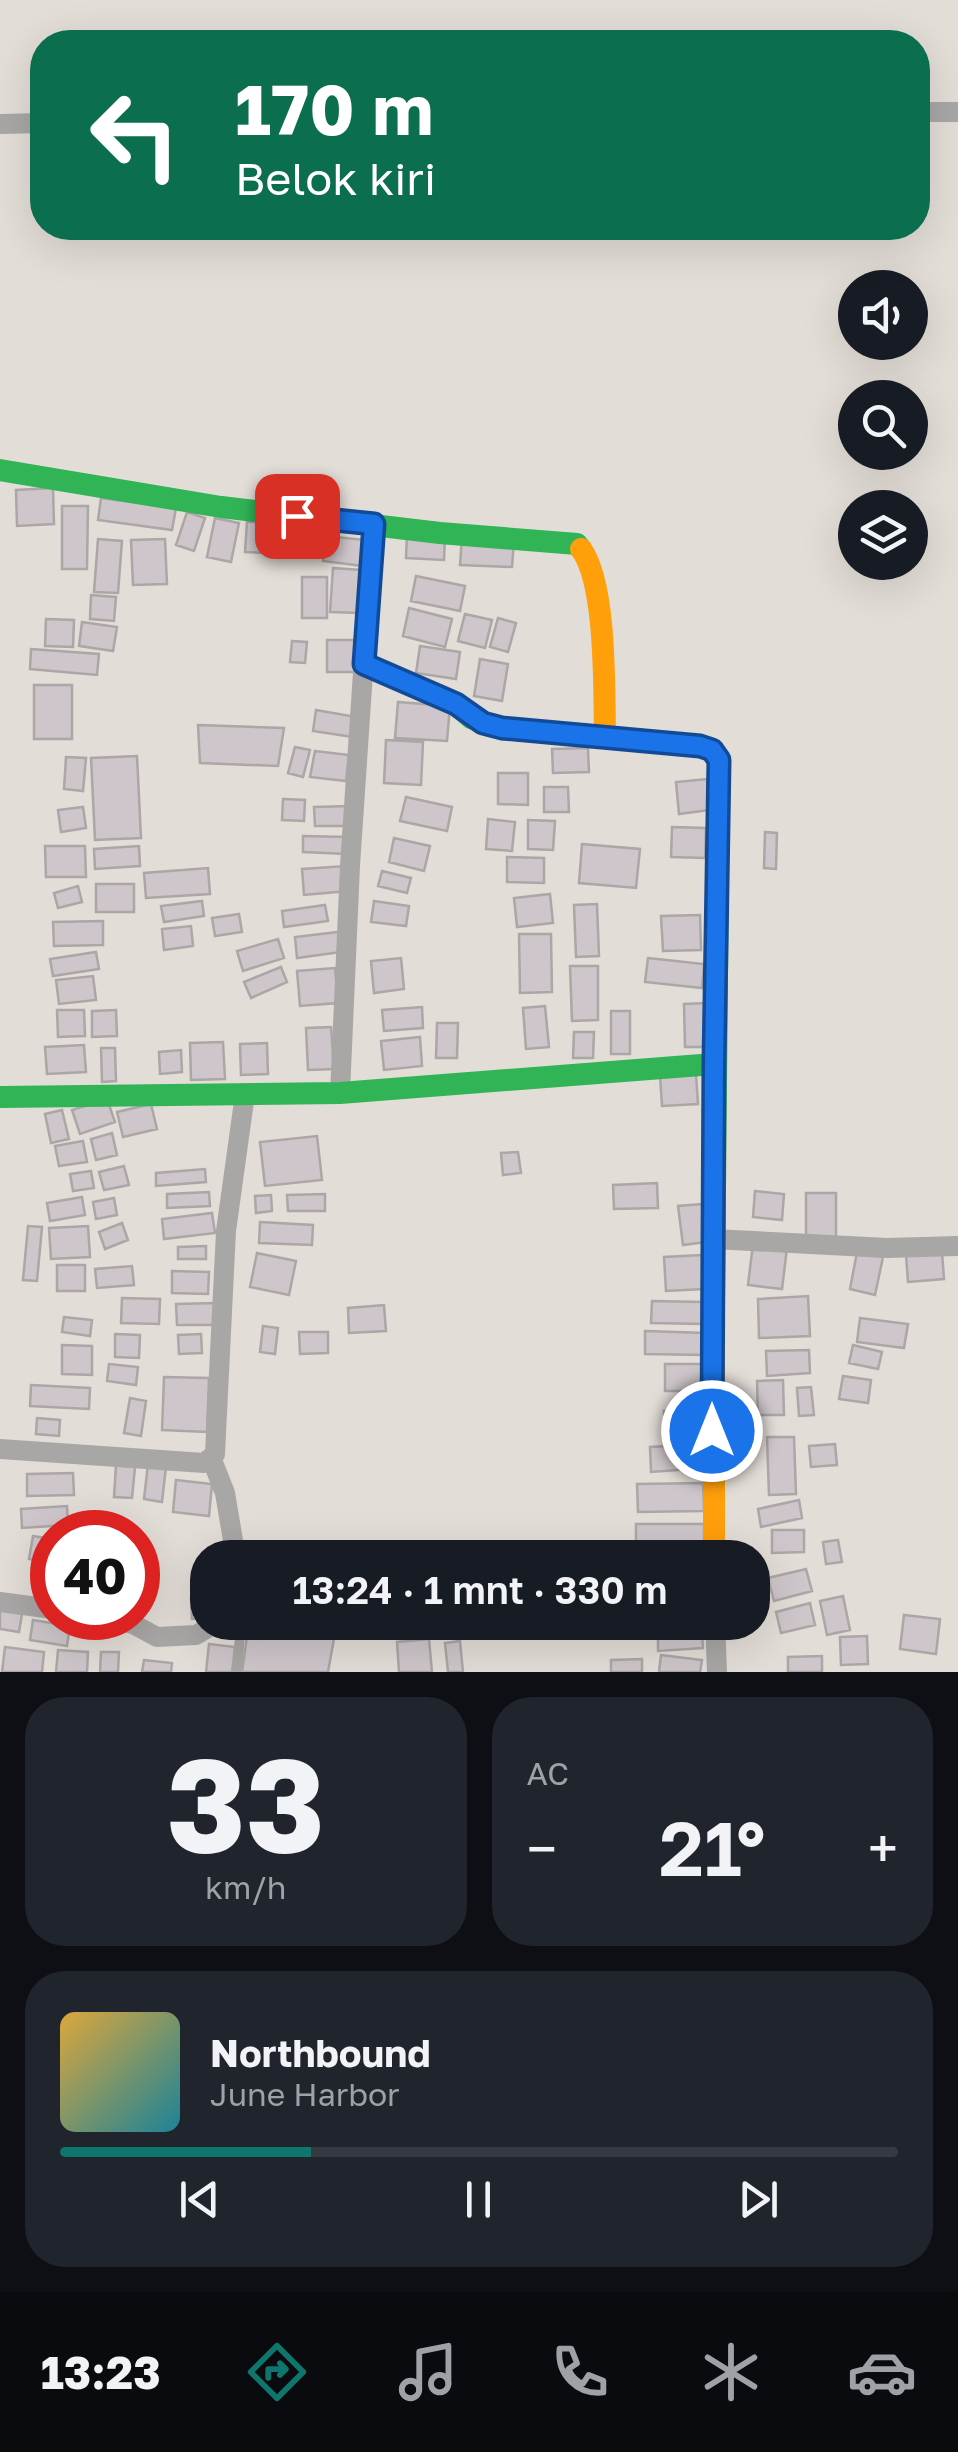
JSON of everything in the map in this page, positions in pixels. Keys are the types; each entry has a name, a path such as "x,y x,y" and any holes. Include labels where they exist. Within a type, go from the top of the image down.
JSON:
{"street":[{"path":"930,112 958,112"},
{"path":"0,124 30,123"},
{"path":"0,470 220,508 440,534 578,544 585,549 603,650 605,738"},
{"path":"340,1093 350,866 374,524"},
{"path":"364,664 456,704 483,723 700,746 712,750 719,760 714,1064 714,1540"},
{"path":"0,1097 340,1093 714,1064"},
{"path":"0,1449 204,1463 212,1460 226,1230 245,1094"},
{"path":"713,1238 887,1248 958,1246"},
{"path":"212,1460 225,1493 233,1540"},
{"path":"0,1602 30,1606"},
{"path":"160,1637 190,1635"},
{"path":"716,1640 716,1672"}],"lane":[{"path":"238,1672 239,1640"}],"building":[{"path":"53,488 54,524 17,526 16,490"},
{"path":"101,498 176,508 172,530 98,520"},
{"path":"62,506 88,506 87,569 62,569"},
{"path":"187,512 205,518 194,551 176,545"},
{"path":"215,518 239,523 231,562 207,557"},
{"path":"247,522 268,522 267,553 245,552"},
{"path":"283,526 316,527 315,550 282,549"},
{"path":"407,534 445,536 444,560 406,558"},
{"path":"326,536 366,540 363,566 323,561"},
{"path":"462,537 514,541 512,567 460,565"},
{"path":"98,539 122,541 118,593 94,592"},
{"path":"165,539 167,584 133,585 131,540"},
{"path":"333,568 361,570 359,613 330,612"},
{"path":"416,576 465,586 460,611 411,601"},
{"path":"302,577 327,577 327,618 302,618"},
{"path":"91,595 116,597 114,621 90,619"},
{"path":"409,608 452,619 445,647 403,636"},
{"path":"465,614 492,620 485,648 458,641"},
{"path":"498,618 516,623 508,652 490,647"},
{"path":"46,619 74,620 73,647 45,646"},
{"path":"82,622 117,627 113,651 79,646"},
{"path":"327,640 357,640 357,672 327,672"},
{"path":"292,641 307,642 305,663 290,662"},
{"path":"420,646 460,652 456,679 416,673"},
{"path":"31,649 99,654 97,675 30,669"},
{"path":"480,659 508,664 502,701 474,696"},
{"path":"34,685 72,685 72,739 34,739"},
{"path":"398,702 450,706 447,741 395,738"},
{"path":"316,710 356,717 353,737 313,731"},
{"path":"198,725 284,728 278,766 200,763"},
{"path":"386,740 423,742 421,785 384,783"},
{"path":"295,747 310,750 303,777 288,773"},
{"path":"588,748 589,772 553,773 552,749"},
{"path":"315,751 349,755 346,781 310,777"},
{"path":"137,756 141,838 95,840 91,758"},
{"path":"66,757 86,758 83,791 64,789"},
{"path":"498,773 528,773 528,805 498,804"},
{"path":"707,779 710,810 679,814 676,782"},
{"path":"544,787 568,787 569,812 544,812"},
{"path":"406,797 452,807 447,831 400,821"},
{"path":"283,799 305,800 304,821 282,820"},
{"path":"350,806 350,826 315,826 314,807"},
{"path":"83,807 86,828 61,832 58,810"},
{"path":"488,819 515,822 512,851 486,849"},
{"path":"528,820 555,821 553,850 528,849"},
{"path":"672,827 706,828 705,858 671,857"},
{"path":"765,832 777,833 776,869 764,868"},
{"path":"303,836 347,837 346,854 303,852"},
{"path":"394,838 430,846 424,871 389,862"},
{"path":"582,844 640,849 636,888 579,883"},
{"path":"45,846 85,846 86,877 46,877"},
{"path":"139,846 140,866 95,869 94,849"},
{"path":"507,857 544,858 544,883 507,882"},
{"path":"346,866 348,891 304,895 302,869"},
{"path":"208,868 210,894 146,898 144,873"},
{"path":"382,871 411,878 407,893 378,886"},
{"path":"96,884 134,884 134,912 96,912"},
{"path":"78,886 82,902 58,908 54,893"},
{"path":"550,894 553,923 517,927 514,898"},
{"path":"202,901 204,916 164,922 161,906"},
{"path":"374,901 409,906 406,926 371,922"},
{"path":"597,904 599,956 576,957 574,905"},
{"path":"325,905 328,921 284,927 282,911"},
{"path":"239,914 242,932 215,936 212,918"},
{"path":"700,915 701,950 663,951 661,916"},
{"path":"103,921 103,945 54,946 53,922"},
{"path":"191,926 193,946 164,950 162,929"},
{"path":"338,932 341,952 297,958 295,937"},
{"path":"519,934 551,934 552,992 520,993"},
{"path":"278,939 284,958 243,971 237,951"},
{"path":"96,952 99,969 53,976 50,959"},
{"path":"401,958 404,989 374,993 371,961"},
{"path":"648,958 704,964 702,988 645,982"},
{"path":"570,966 598,966 598,1020 572,1021"},
{"path":"281,967 287,982 251,998 244,982"},
{"path":"335,968 338,1003 300,1006 297,971"},
{"path":"93,976 96,1000 59,1004 56,980"},
{"path":"706,1003 707,1047 685,1047 684,1004"},
{"path":"545,1006 549,1047 526,1049 523,1008"},
{"path":"422,1007 423,1028 384,1031 382,1010"},
{"path":"57,1010 84,1010 85,1036 58,1037"},
{"path":"116,1010 117,1036 92,1037 92,1011"},
{"path":"611,1011 630,1011 630,1054 611,1054"},
{"path":"437,1023 458,1023 457,1058 436,1058"},
{"path":"331,1027 334,1069 308,1070 306,1028"},
{"path":"574,1032 594,1032 593,1058 573,1058"},
{"path":"420,1037 422,1066 384,1070 381,1041"},
{"path":"223,1042 225,1079 191,1080 190,1043"},
{"path":"267,1043 268,1074 241,1075 240,1044"},
{"path":"84,1045 86,1072 47,1074 45,1047"},
{"path":"101,1048 115,1048 116,1081 102,1082"},
{"path":"181,1050 182,1072 160,1074 159,1052"},
{"path":"696,1074 698,1104 662,1106 660,1076"},
{"path":"107,1099 115,1122 80,1134 72,1110"},
{"path":"151,1104 157,1129 123,1137 117,1112"},
{"path":"62,1110 69,1139 51,1143 45,1114"},
{"path":"112,1133 117,1155 96,1160 91,1139"},
{"path":"317,1136 322,1180 265,1186 260,1142"},
{"path":"83,1141 87,1162 59,1166 55,1146"},
{"path":"518,1152 521,1173 503,1175 501,1153"},
{"path":"124,1166 129,1185 104,1190 99,1172"},
{"path":"205,1169 206,1182 156,1186 156,1173"},
{"path":"91,1171 94,1188 73,1191 70,1174"},
{"path":"657,1183 658,1208 614,1209 613,1185"},
{"path":"755,1191 784,1194 782,1220 753,1217"},
{"path":"209,1192 210,1206 167,1208 167,1194"},
{"path":"806,1193 836,1193 836,1239 806,1239"},
{"path":"325,1194 325,1211 288,1211 287,1195"},
{"path":"271,1195 272,1211 256,1213 255,1196"},
{"path":"82,1197 85,1215 50,1221 47,1203"},
{"path":"114,1198 117,1215 96,1219 93,1202"},
{"path":"702,1204 706,1242 683,1245 678,1206"},
{"path":"212,1213 215,1233 164,1239 162,1219"},
{"path":"260,1222 313,1225 312,1245 259,1243"},
{"path":"122,1223 128,1240 105,1249 99,1232"},
{"path":"28,1226 42,1227 37,1281 23,1280"},
{"path":"88,1226 90,1257 51,1259 49,1228"},
{"path":"753,1244 787,1248 782,1289 748,1285"},
{"path":"206,1246 206,1259 178,1259 178,1247"},
{"path":"857,1252 883,1257 875,1295 850,1289"},
{"path":"942,1252 944,1279 908,1282 906,1255"},
{"path":"257,1253 296,1261 289,1295 250,1287"},
{"path":"702,1255 704,1289 666,1291 664,1257"},
{"path":"57,1265 85,1265 85,1291 57,1291"},
{"path":"132,1266 134,1285 97,1288 95,1269"},
{"path":"172,1271 209,1272 208,1294 172,1293"},
{"path":"808,1296 810,1336 759,1338 758,1299"},
{"path":"122,1298 160,1299 159,1324 121,1323"},
{"path":"652,1301 704,1302 703,1324 651,1323"},
{"path":"216,1303 216,1325 177,1325 176,1304"},
{"path":"384,1305 386,1331 349,1333 348,1308"},
{"path":"64,1317 92,1320 90,1336 62,1332"},
{"path":"860,1318 908,1324 904,1348 857,1342"},
{"path":"263,1326 278,1328 275,1354 260,1352"},
{"path":"645,1331 706,1333 705,1355 645,1354"},
{"path":"299,1332 328,1332 328,1353 300,1354"},
{"path":"115,1334 140,1335 139,1358 115,1357"},
{"path":"201,1334 202,1353 179,1354 178,1335"},
{"path":"62,1345 92,1346 92,1375 62,1374"},
{"path":"853,1345 882,1352 878,1369 849,1363"},
{"path":"809,1350 810,1373 767,1376 766,1351"},
{"path":"109,1364 138,1367 136,1385 107,1381"},
{"path":"665,1364 703,1364 703,1391 665,1391"},
{"path":"843,1376 871,1380 868,1403 839,1399"},
{"path":"164,1377 209,1378 207,1432 162,1430"},
{"path":"783,1380 784,1415 758,1415 757,1381"},
{"path":"31,1385 90,1388 89,1409 30,1406"},
{"path":"811,1387 814,1415 799,1416 797,1388"},
{"path":"130,1398 146,1401 141,1436 124,1433"},
{"path":"700,1409 701,1433 666,1436 664,1411"},
{"path":"37,1418 60,1420 59,1436 36,1434"},
{"path":"767,1437 794,1437 796,1494 769,1495"},
{"path":"704,1444 705,1468 651,1472 650,1447"},
{"path":"835,1444 837,1465 811,1467 809,1446"},
{"path":"148,1464 166,1467 162,1502 144,1499"},
{"path":"116,1465 135,1467 132,1498 114,1497"},
{"path":"73,1473 74,1495 27,1496 27,1474"},
{"path":"176,1480 212,1484 209,1516 173,1512"},
{"path":"703,1483 704,1511 638,1512 637,1484"},
{"path":"799,1500 802,1518 761,1527 758,1509"},
{"path":"67,1506 67,1510 30,1510 30,1527 22,1528 21,1509"},
{"path":"636,1524 704,1524 704,1540 636,1540"},
{"path":"772,1530 804,1530 804,1552 772,1553"},
{"path":"838,1540 842,1562 826,1564 823,1542"},
{"path":"806,1569 812,1591 774,1601 770,1578"},
{"path":"843,1596 850,1630 827,1635 820,1601"},
{"path":"810,1603 815,1625 781,1633 776,1612"},
{"path":"0,1610 22,1614 19,1632 0,1629"},
{"path":"904,1615 940,1619 936,1654 900,1649"},
{"path":"867,1636 868,1664 841,1665 840,1637"},
{"path":"30,1640 68,1640 67,1646"},
{"path":"246,1640 334,1640 328,1672 242,1672"},
{"path":"429,1640 432,1672 399,1672 397,1642"},
{"path":"658,1640 703,1640 703,1648 658,1651"},
{"path":"460,1641 463,1672 448,1672 445,1643"},
{"path":"209,1644 235,1647 232,1672 206,1672"},
{"path":"5,1647 44,1652 42,1672 2,1672"},
{"path":"58,1650 88,1652 87,1672 56,1672"},
{"path":"101,1652 119,1652 118,1672 100,1672"},
{"path":"661,1655 702,1660 700,1672 659,1672"},
{"path":"822,1656 822,1672 788,1672 788,1657"},
{"path":"642,1659 642,1672 611,1672 611,1660"},
{"path":"144,1660 172,1663 171,1672 142,1672"}],"traffic: fast":[{"path":"0,470 221,507 440,533 577,544 581,549"},
{"path":"364,664 456,705 471,718 502,728 700,746 712,750 719,760 714,1299"},
{"path":"0,1097 340,1093 714,1064"}],"traffic: slow":[{"path":"581,549 596,587 600,612 605,738"},
{"path":"714,1299 714,1540"}],"route":[{"path":"297,516 374,524 364,664 456,704 483,723 700,746 712,750 719,760 712,1431"}]}
